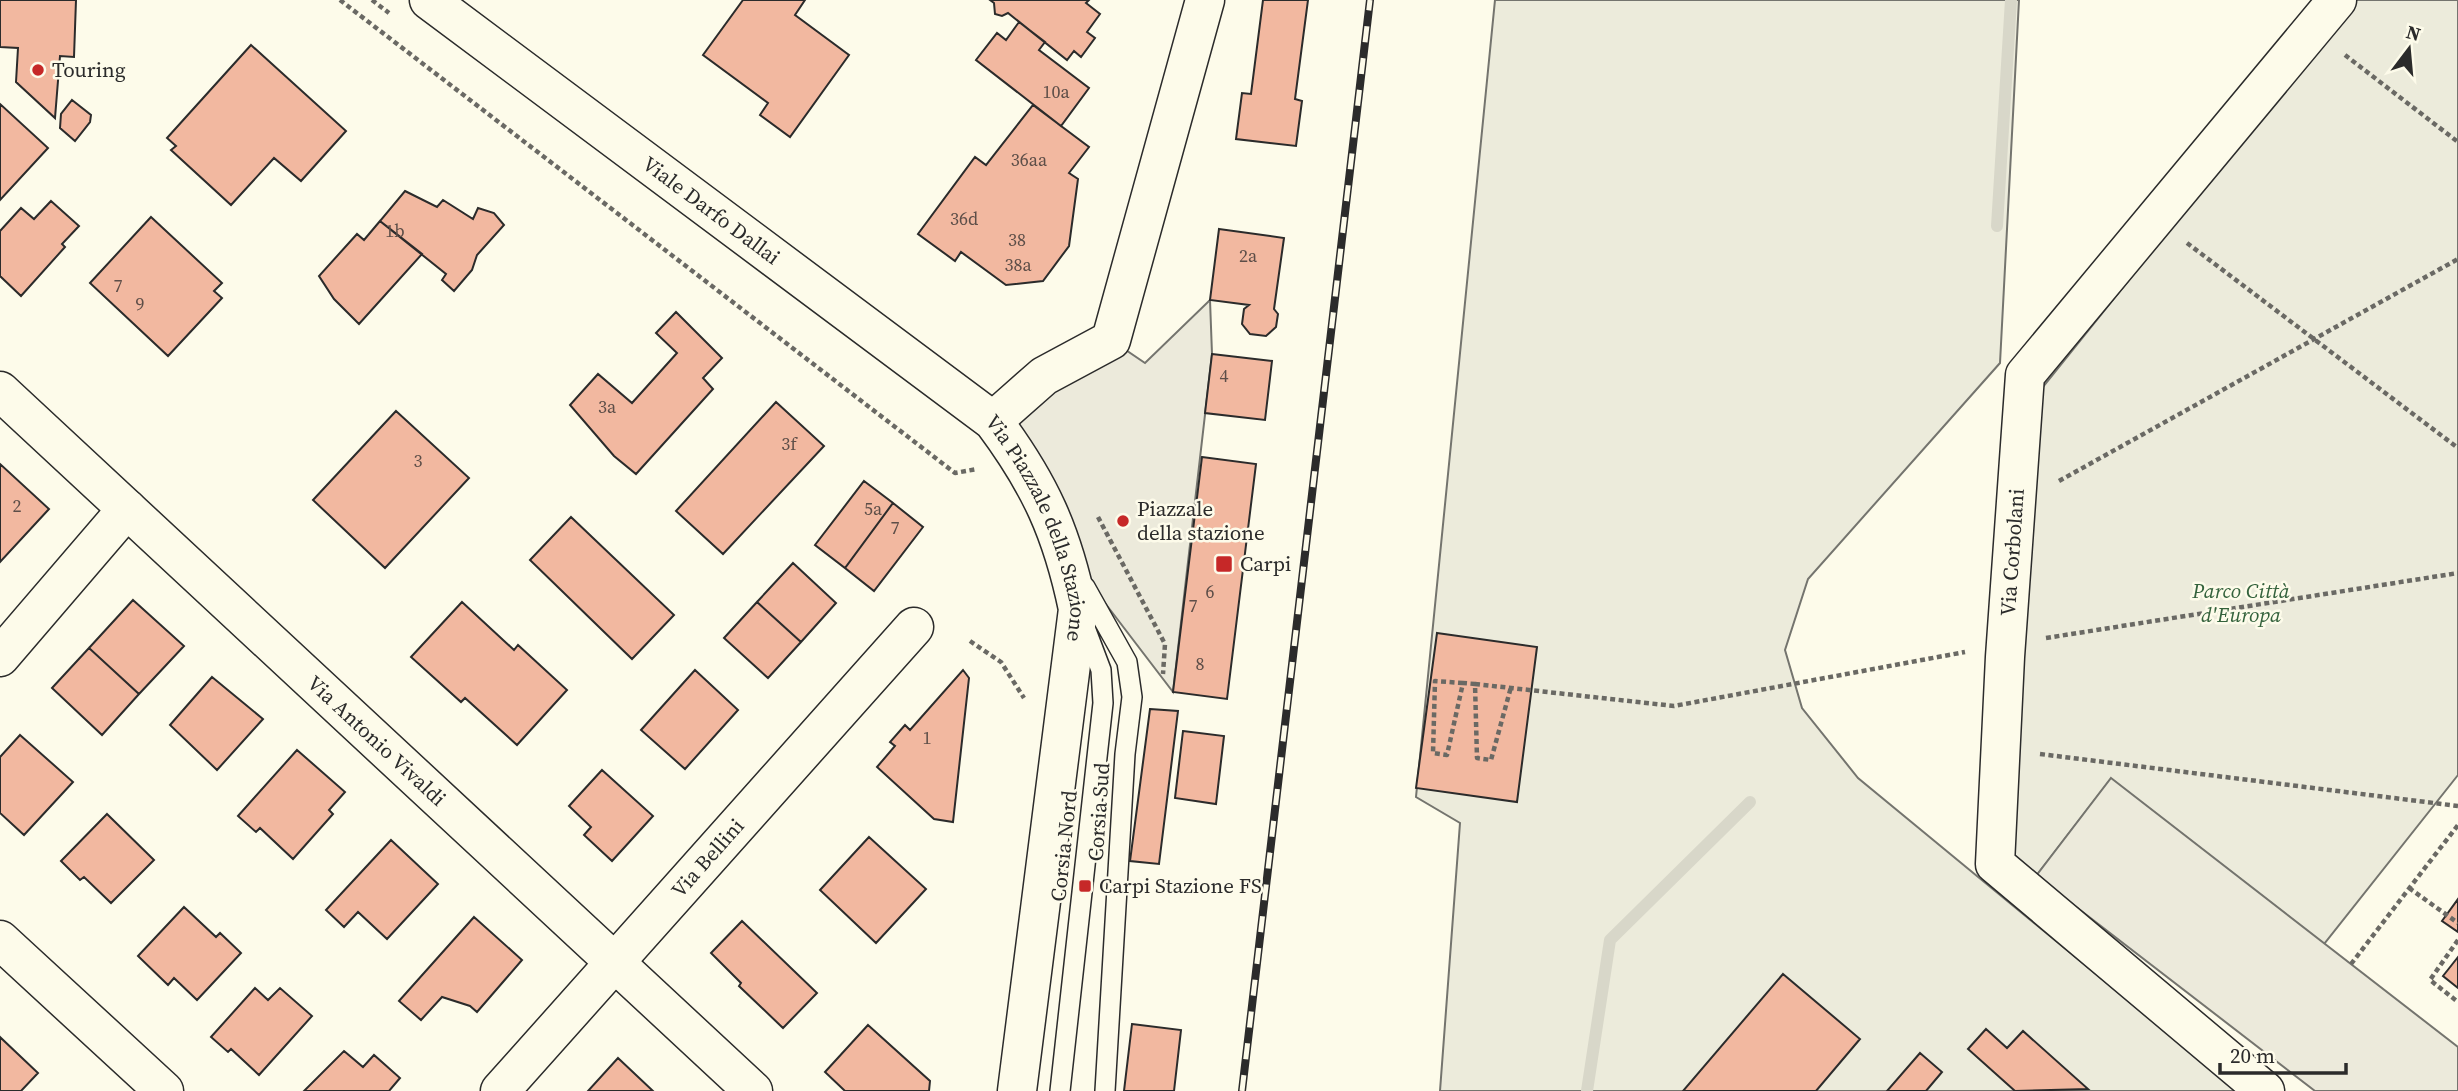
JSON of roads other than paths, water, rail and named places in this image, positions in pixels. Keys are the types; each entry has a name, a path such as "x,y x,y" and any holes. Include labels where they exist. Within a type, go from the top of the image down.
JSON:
{"street":[{"name":"Viale Darfo Dallai","path":"429,0 993,421"},
{"name":"Via Piazzale della Stazione","path":"1017,1091 1077,609 1066,552 1024,462 993,421 1044,376 1111,340 1205,0"},
{"name":"Via Corbolani","path":"2265,1091 1995,864 2015,506 2025,375 2337,0"},
{"name":"Via Antonio Vivaldi","path":"0,391 753,1091"},
{"path":"0,657 127,509"},
{"name":"Via Bellini","path":"500,1091 914,627"},
{"path":"0,940 164,1091"}],"lane":[{"name":"Corsia Sud","path":"1066,552 1127,662 1132,697 1125,754 1105,1091"},
{"name":"Corsia Nord","path":"1060,1091 1103,703 1101,670 1077,609"}],"waterway":[{"path":"1997,226 2011,0"},
{"path":"1587,1091 1610,940 1750,802"}],"railway":[{"path":"1242,1091 1370,0"}],"place":[{"name":"Touring","path":"38,70"},
{"name":"Piazzale della stazione","path":"1123,521"},
{"name":"Carpi","path":"1224,564"},
{"name":"Carpi Stazione FS","path":"1085,886"}],"park label":[{"name":"Parco Città d'Europa","path":"2241,603"}]}
